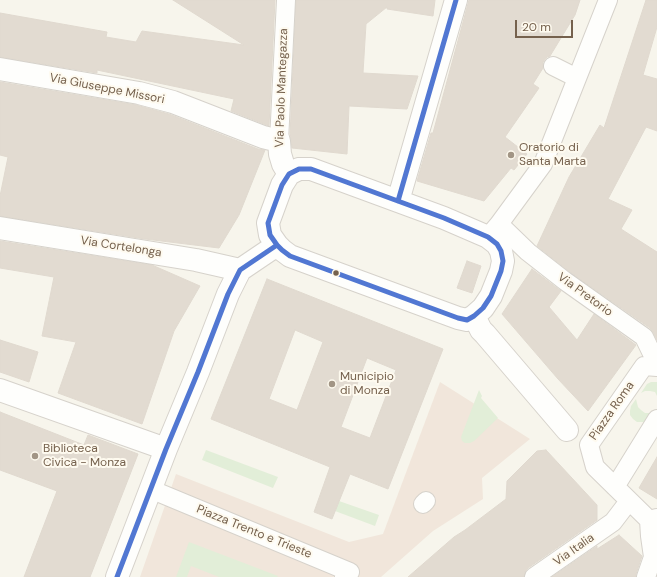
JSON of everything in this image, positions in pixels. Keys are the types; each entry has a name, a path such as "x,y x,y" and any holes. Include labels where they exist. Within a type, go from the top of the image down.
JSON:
{"street":[{"name":"Via Paolo Mantegazza","path":"286,0 279,141 280,154 283,164 289,174"},
{"path":"398,201 456,0"},
{"path":"494,230 444,218 311,169 299,169 289,174 282,184 268,223 270,234 276,245 290,256 458,318 467,320 474,316 483,308 491,296 501,271 503,261 494,230 543,164 608,0"},
{"path":"553,66 577,78"},
{"name":"Via Giuseppe Missori","path":"0,69 138,93 173,102 263,137 279,141"},
{"name":"Via Cortelonga","path":"0,228 196,260 240,270"},
{"name":"Via Pretorio","path":"494,230 528,252 565,281 644,338 657,365"},
{"path":"117,577 150,489 228,294 240,270 276,245"},
{"path":"474,316 485,334 567,430 589,445"},
{"name":"Piazza Roma","path":"646,577 653,557 650,536 653,519 629,500 595,467 589,445 644,366 657,365"},
{"path":"0,390 166,449"},
{"path":"615,487 657,419"},
{"name":"Piazza Trento e Trieste","path":"150,489 350,572 344,577"},
{"name":"Via Italia","path":"534,577 613,522 629,500"}],"shaded area":[{"path":"440,382 530,439 482,478 483,499 433,531 381,577 140,577 176,474 349,542 383,534"}],"green space":[{"path":"657,382 657,396 655,392 650,391 641,393 647,384"},
{"path":"479,390 482,396 481,398 498,418 474,441 465,443 462,441 461,437"},
{"path":"636,399 638,407 645,413 655,410 645,422 637,422 630,415 631,406"},
{"path":"206,450 278,477 273,488 202,460"},
{"path":"339,501 379,515 375,526 335,511"},
{"path":"189,542 278,576 219,577 191,566 187,577 176,577"}],"building":[{"path":"173,0 275,0 269,126 231,111 234,99 97,70 97,73 0,57 0,13 107,32 106,37 136,42 142,31 244,45"},
{"path":"296,0 435,0 433,16 387,9 387,7 366,24 363,73 418,76 407,109 349,106 347,154 292,148 290,136"},
{"path":"469,0 580,0 575,15 550,56 543,62 543,68 533,84 539,88 505,137 527,154 514,170 511,168 484,201 417,181 431,133 433,133"},
{"path":"646,0 657,0 657,27 643,75 657,79 657,131 646,127 608,199 632,210 621,229 657,252 657,340 650,328 571,273 537,246 569,177 600,125 604,128"},
{"path":"0,82 136,105 169,114 258,149 265,150 239,215 219,248 145,239 0,216 0,196 8,157 0,155"},
{"path":"0,241 152,265 200,286 174,331 142,424 58,393 76,342 42,336 54,277 0,268"},
{"path":"467,261 481,266 472,293 457,288"},
{"path":"532,269 561,291 549,307 577,340 594,314 636,345 588,411 558,379 502,314"},
{"name":"Municipio di Monza","path":"267,279 443,349 388,489 350,474 332,519 314,512 330,467 211,419","holes":["295,330 323,342 297,410 269,399","367,358 396,370 370,438 341,427"]},
{"path":"0,340 38,352 29,382 0,372"},
{"path":"0,412 84,445 88,435 138,454 90,577 24,577 57,491 0,470"},
{"path":"546,450 597,505 597,520 528,568 524,577 408,577 454,537 506,499 507,481 537,451"},
{"path":"657,457 657,499 639,488"},
{"path":"619,535 642,556 636,577 552,577 597,546 597,549"}],"transit line":[{"path":"398,201 456,0"},
{"path":"299,169 311,169 444,218 488,237 497,244 501,251 503,261 501,271 491,296 483,308 467,320 458,318 290,256 282,250 270,235 268,223 282,185 289,174 299,169"},
{"path":"117,577 228,294 240,270 277,245"}],"place":[{"name":"Oratorio di Santa Marta","path":"511,155"},
{"name":"Municipio di Monza","path":"332,384"},
{"name":"Biblioteca Civica - Monza","path":"35,456"}]}
